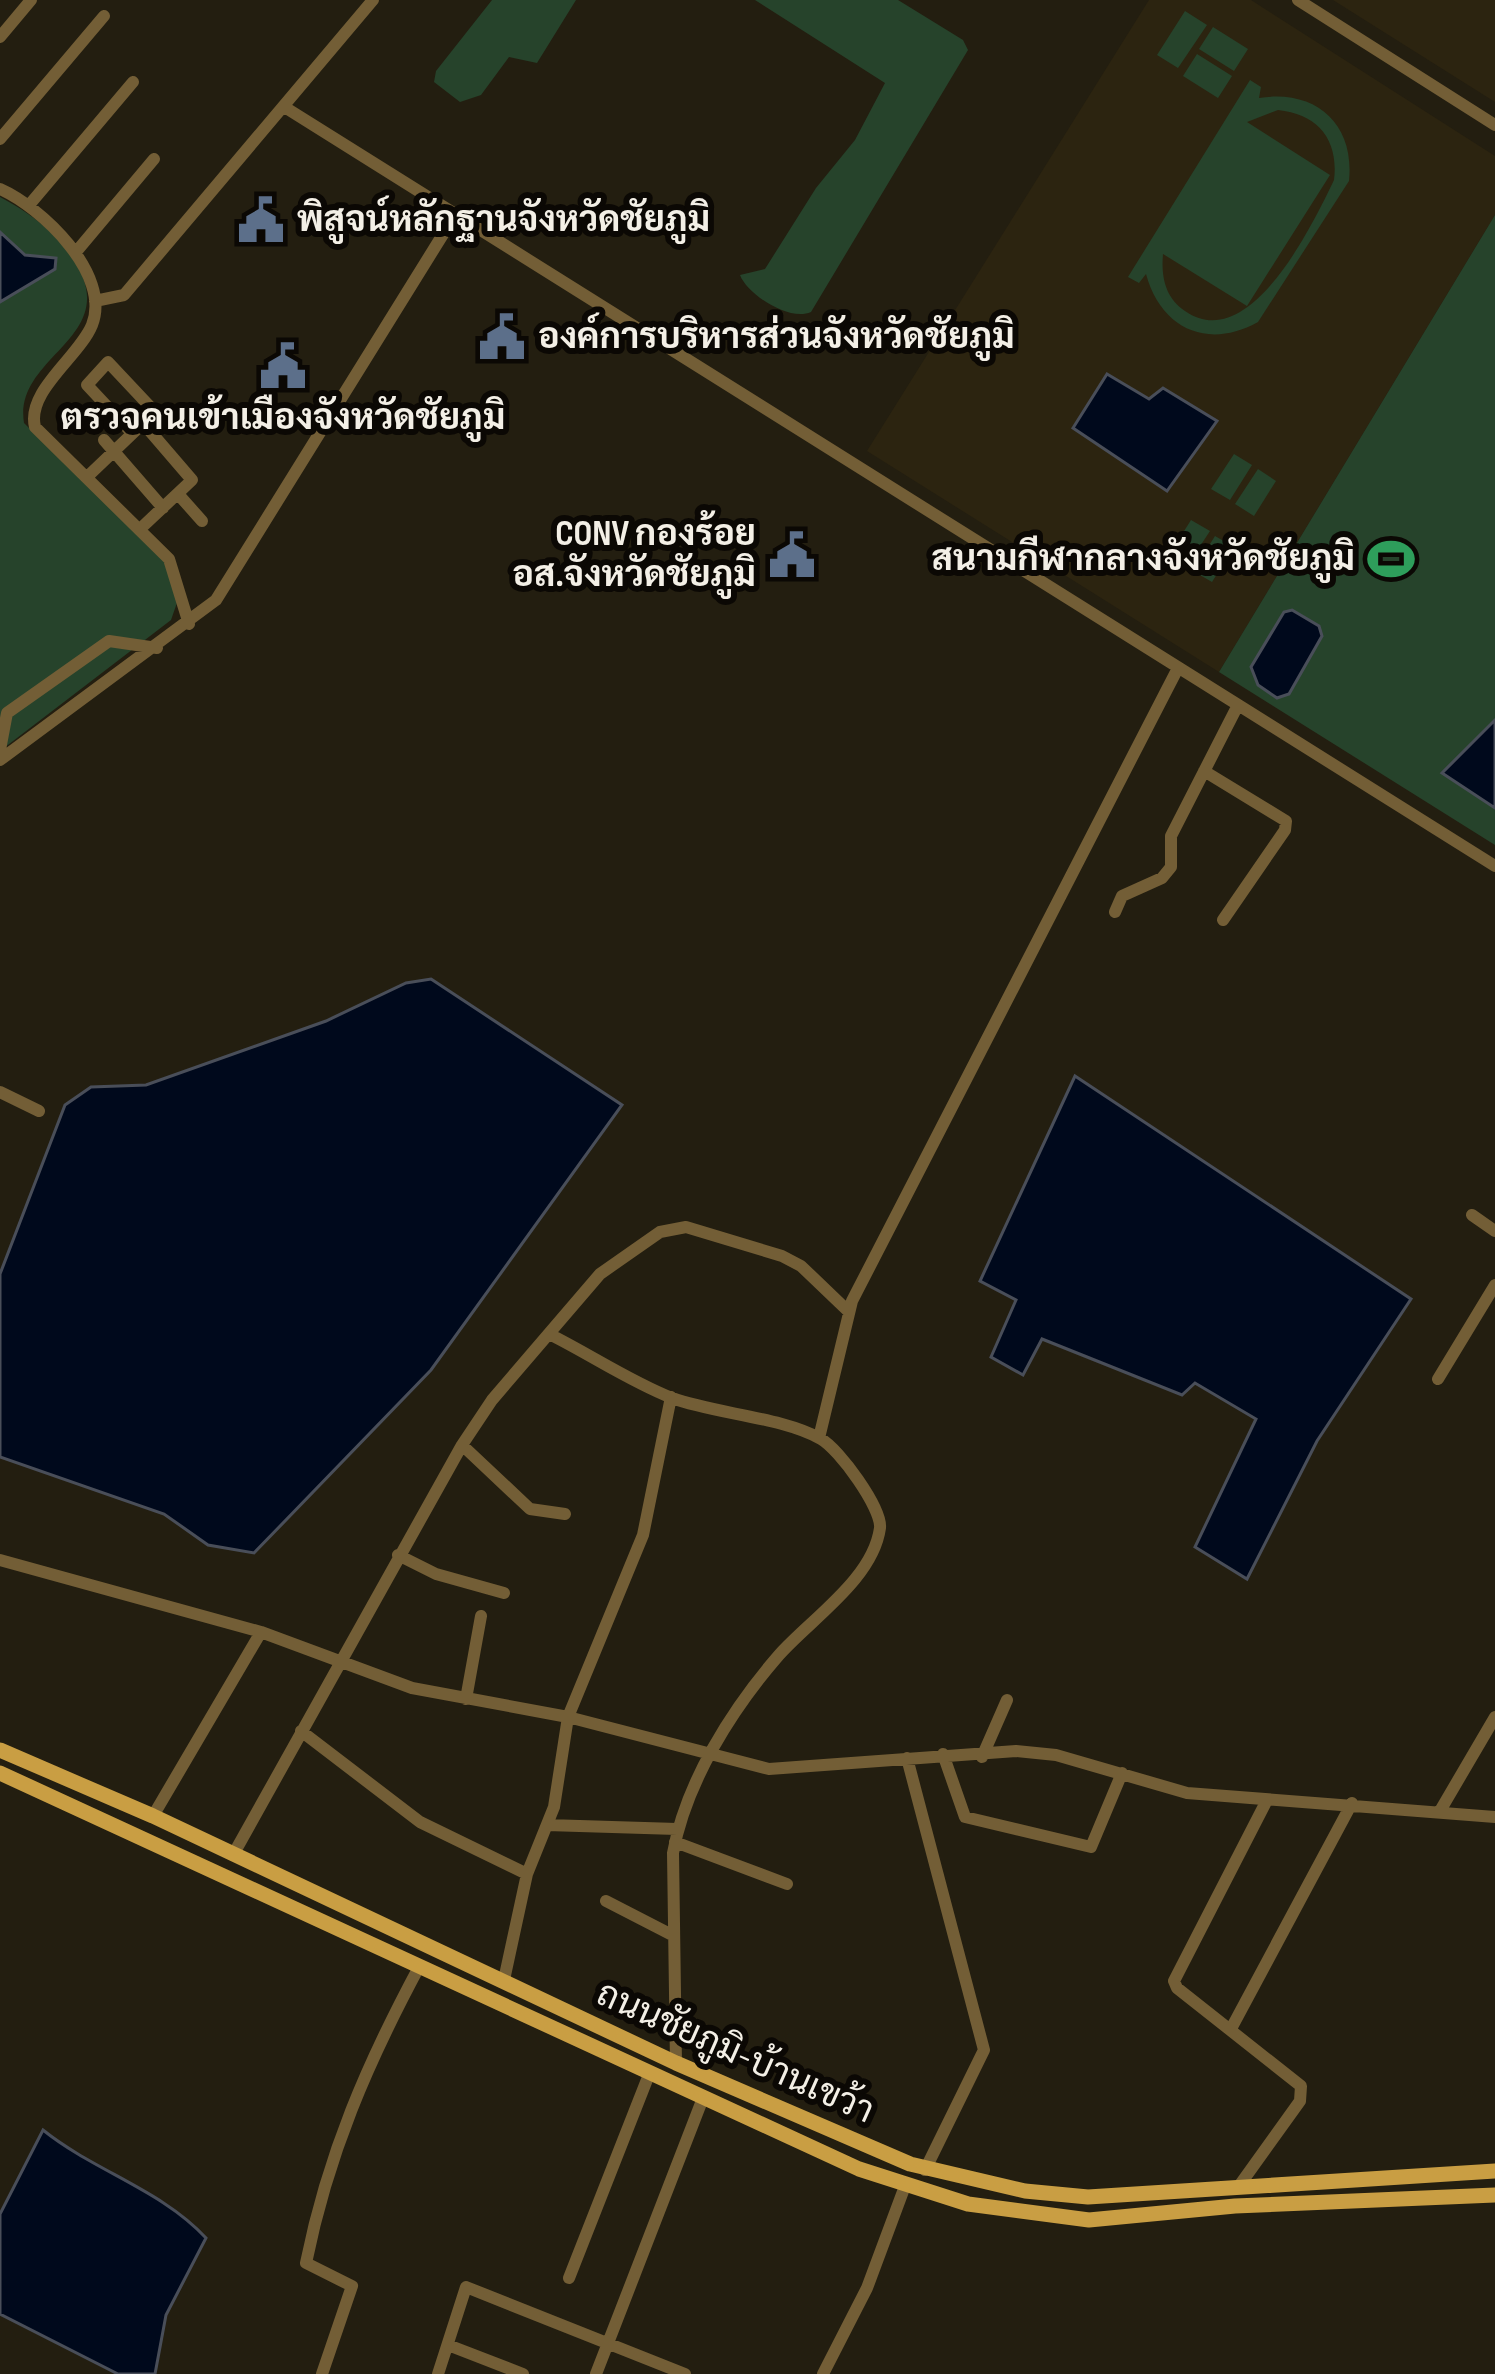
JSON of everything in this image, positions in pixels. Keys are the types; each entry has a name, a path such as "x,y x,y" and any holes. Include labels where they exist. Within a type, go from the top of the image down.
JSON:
{"main road":[{"name":"ถนนชัยภูมิ-บ้านเขว้า","path":"0,1750 153,1816 676,2063 925,2170 1025,2191 1088,2197 1495,2171"},
{"name":"ถนนชัยภูมิ-บ้านเขว้า","path":"1,1778 905,2186 987,2207 1089,2220 1235,2206 1495,2195"},
{"path":"279,1900 286,1879"}],"street":[{"path":"0,37 31,0"},
{"path":"95,302 124,295 286,109 373,0"},
{"path":"1298,0 1495,125"},
{"path":"0,139 104,16"},
{"path":"29,204 133,82"},
{"path":"286,109 1495,866"},
{"path":"76,252 154,159"},
{"path":"0,189 29,204 76,252 95,302 94,322 33,416 41,436 169,559 189,623"},
{"path":"0,760 157,648 229,584 455,215"},
{"path":"87,477 109,446 138,428 155,412 111,363 104,364 87,385 138,428 192,480 140,529"},
{"path":"109,446 163,508"},
{"path":"178,494 202,521"},
{"path":"0,750 7,713 109,640 157,648"},
{"path":"819,1438 848,1311 1178,668"},
{"path":"1115,912 1122,896 1162,878 1171,867 1171,836 1238,705"},
{"path":"1204,771 1286,820 1286,830 1223,920"},
{"path":"0,1092 39,1111"},
{"path":"1472,1215 1495,1231"},
{"path":"233,1855 462,1445 492,1400 601,1274 660,1232 686,1227 802,1266 848,1311"},
{"path":"1438,1379 1495,1285"},
{"path":"551,1335 671,1397 819,1438 878,1508 880,1530 843,1593 776,1659 713,1751 676,1836 676,2063"},
{"path":"504,1980 527,1874 548,1825 568,1717 585,1665 628,1581 643,1535 671,1397"},
{"path":"462,1445 530,1509 565,1514"},
{"path":"398,1555 436,1574 504,1593"},
{"path":"0,1560 261,1632 412,1688 568,1717 769,1769 1016,1751 1056,1755 1187,1793 1495,1817"},
{"path":"466,1699 482,1616"},
{"path":"153,1816 261,1632"},
{"path":"982,1757 1007,1700"},
{"path":"1440,1811 1495,1717"},
{"path":"301,1732 421,1822 527,1874"},
{"path":"944,1754 965,1817 1091,1846 1122,1773"},
{"path":"907,1758 984,2050 925,2170"},
{"path":"1239,2186 1303,2096 1298,2082 1174,1981 1266,1802"},
{"path":"1232,2027 1352,1803"},
{"path":"548,1825 676,1836 787,1883"},
{"path":"606,1901 674,1936"},
{"path":"322,2374 352,2286 306,2263 323,2178 376,2048 419,1967"},
{"path":"569,2278 650,2072"},
{"path":"596,2374 703,2098"},
{"path":"823,2374 866,2288 905,2186"},
{"path":"438,2374 466,2287 685,2374"},
{"path":"448,2344 523,2374"}],"shaded area":[{"path":"1149,0 1251,0 1495,156 1495,215 1219,672 867,451"},
{"path":"1333,0 1495,0 1495,102"}],"green space":[{"path":"492,0 576,0 537,63 509,57 481,95 460,102 434,82 436,71"},
{"path":"755,0 898,0 963,40 968,50 811,312 802,314 770,304 740,275 765,269 816,188 855,140 885,83"},
{"path":"1185,11 1207,25 1178,68 1157,55"},
{"path":"1213,27 1248,49 1234,71 1199,49"},
{"path":"1197,54 1232,76 1218,98 1183,76"},
{"path":"1250,80 1261,87 1259,98 1298,99 1327,114 1338,127 1349,160 1349,181 1258,322 1222,334 1189,329 1163,309 1146,274 1139,283 1128,277","holes":["1278,110 1304,117 1329,141 1334,180 1294,254 1247,306 1330,175 1247,122","1163,254 1247,306 1232,316 1209,320 1185,311 1166,286"]},
{"path":"0,197 57,238 85,285 86,307 78,327 35,379 25,399 24,423 164,561 179,597 171,620 0,751"},
{"name":"สนามกีฬากลางจังหวัดชัยภูมิ","path":"1495,215 1495,845 1219,672"},
{"path":"1234,454 1252,465 1230,500 1211,489"},
{"path":"1258,469 1276,481 1254,516 1235,504"},
{"path":"1191,520 1210,531 1187,566 1169,555"},
{"path":"1215,536 1234,547 1212,582 1193,571"}],"water":[{"path":"0,232 25,255 56,258 55,269 0,302"},
{"path":"1107,374 1149,399 1163,388 1217,421 1167,491 1073,428"},
{"path":"1292,610 1319,626 1322,636 1289,694 1277,698 1258,685 1251,667 1284,612"},
{"path":"1495,720 1495,808 1442,773"},
{"path":"431,979 622,1105 431,1370 254,1553 208,1545 164,1514 0,1457 0,1274 65,1105 91,1087 146,1085 326,1021 406,983"},
{"path":"1075,1076 1411,1299 1317,1441 1247,1579 1195,1547 1256,1419 1195,1383 1182,1395 1042,1339 1023,1375 991,1357 1016,1300 980,1281"},
{"path":"43,2130 169,2207 206,2238 166,2315 155,2374 118,2374 0,2314 0,2214"}],"place":[{"name":"พิสูจน์หลักฐานจังหวัดชัยภูมิ","path":"261,220"},
{"name":"องค์การบริหารส่วนจังหวัดชัยภูมิ","path":"502,337"},
{"name":"ตรวจคนเข้าเมืองจังหวัดชัยภูมิ","path":"283,366"},
{"name":"CONV กองร้อย อส.จังหวัดชัยภูมิ","path":"792,555"},
{"name":"สนามกีฬากลางจังหวัดชัยภูมิ","path":"1391,559"}]}
